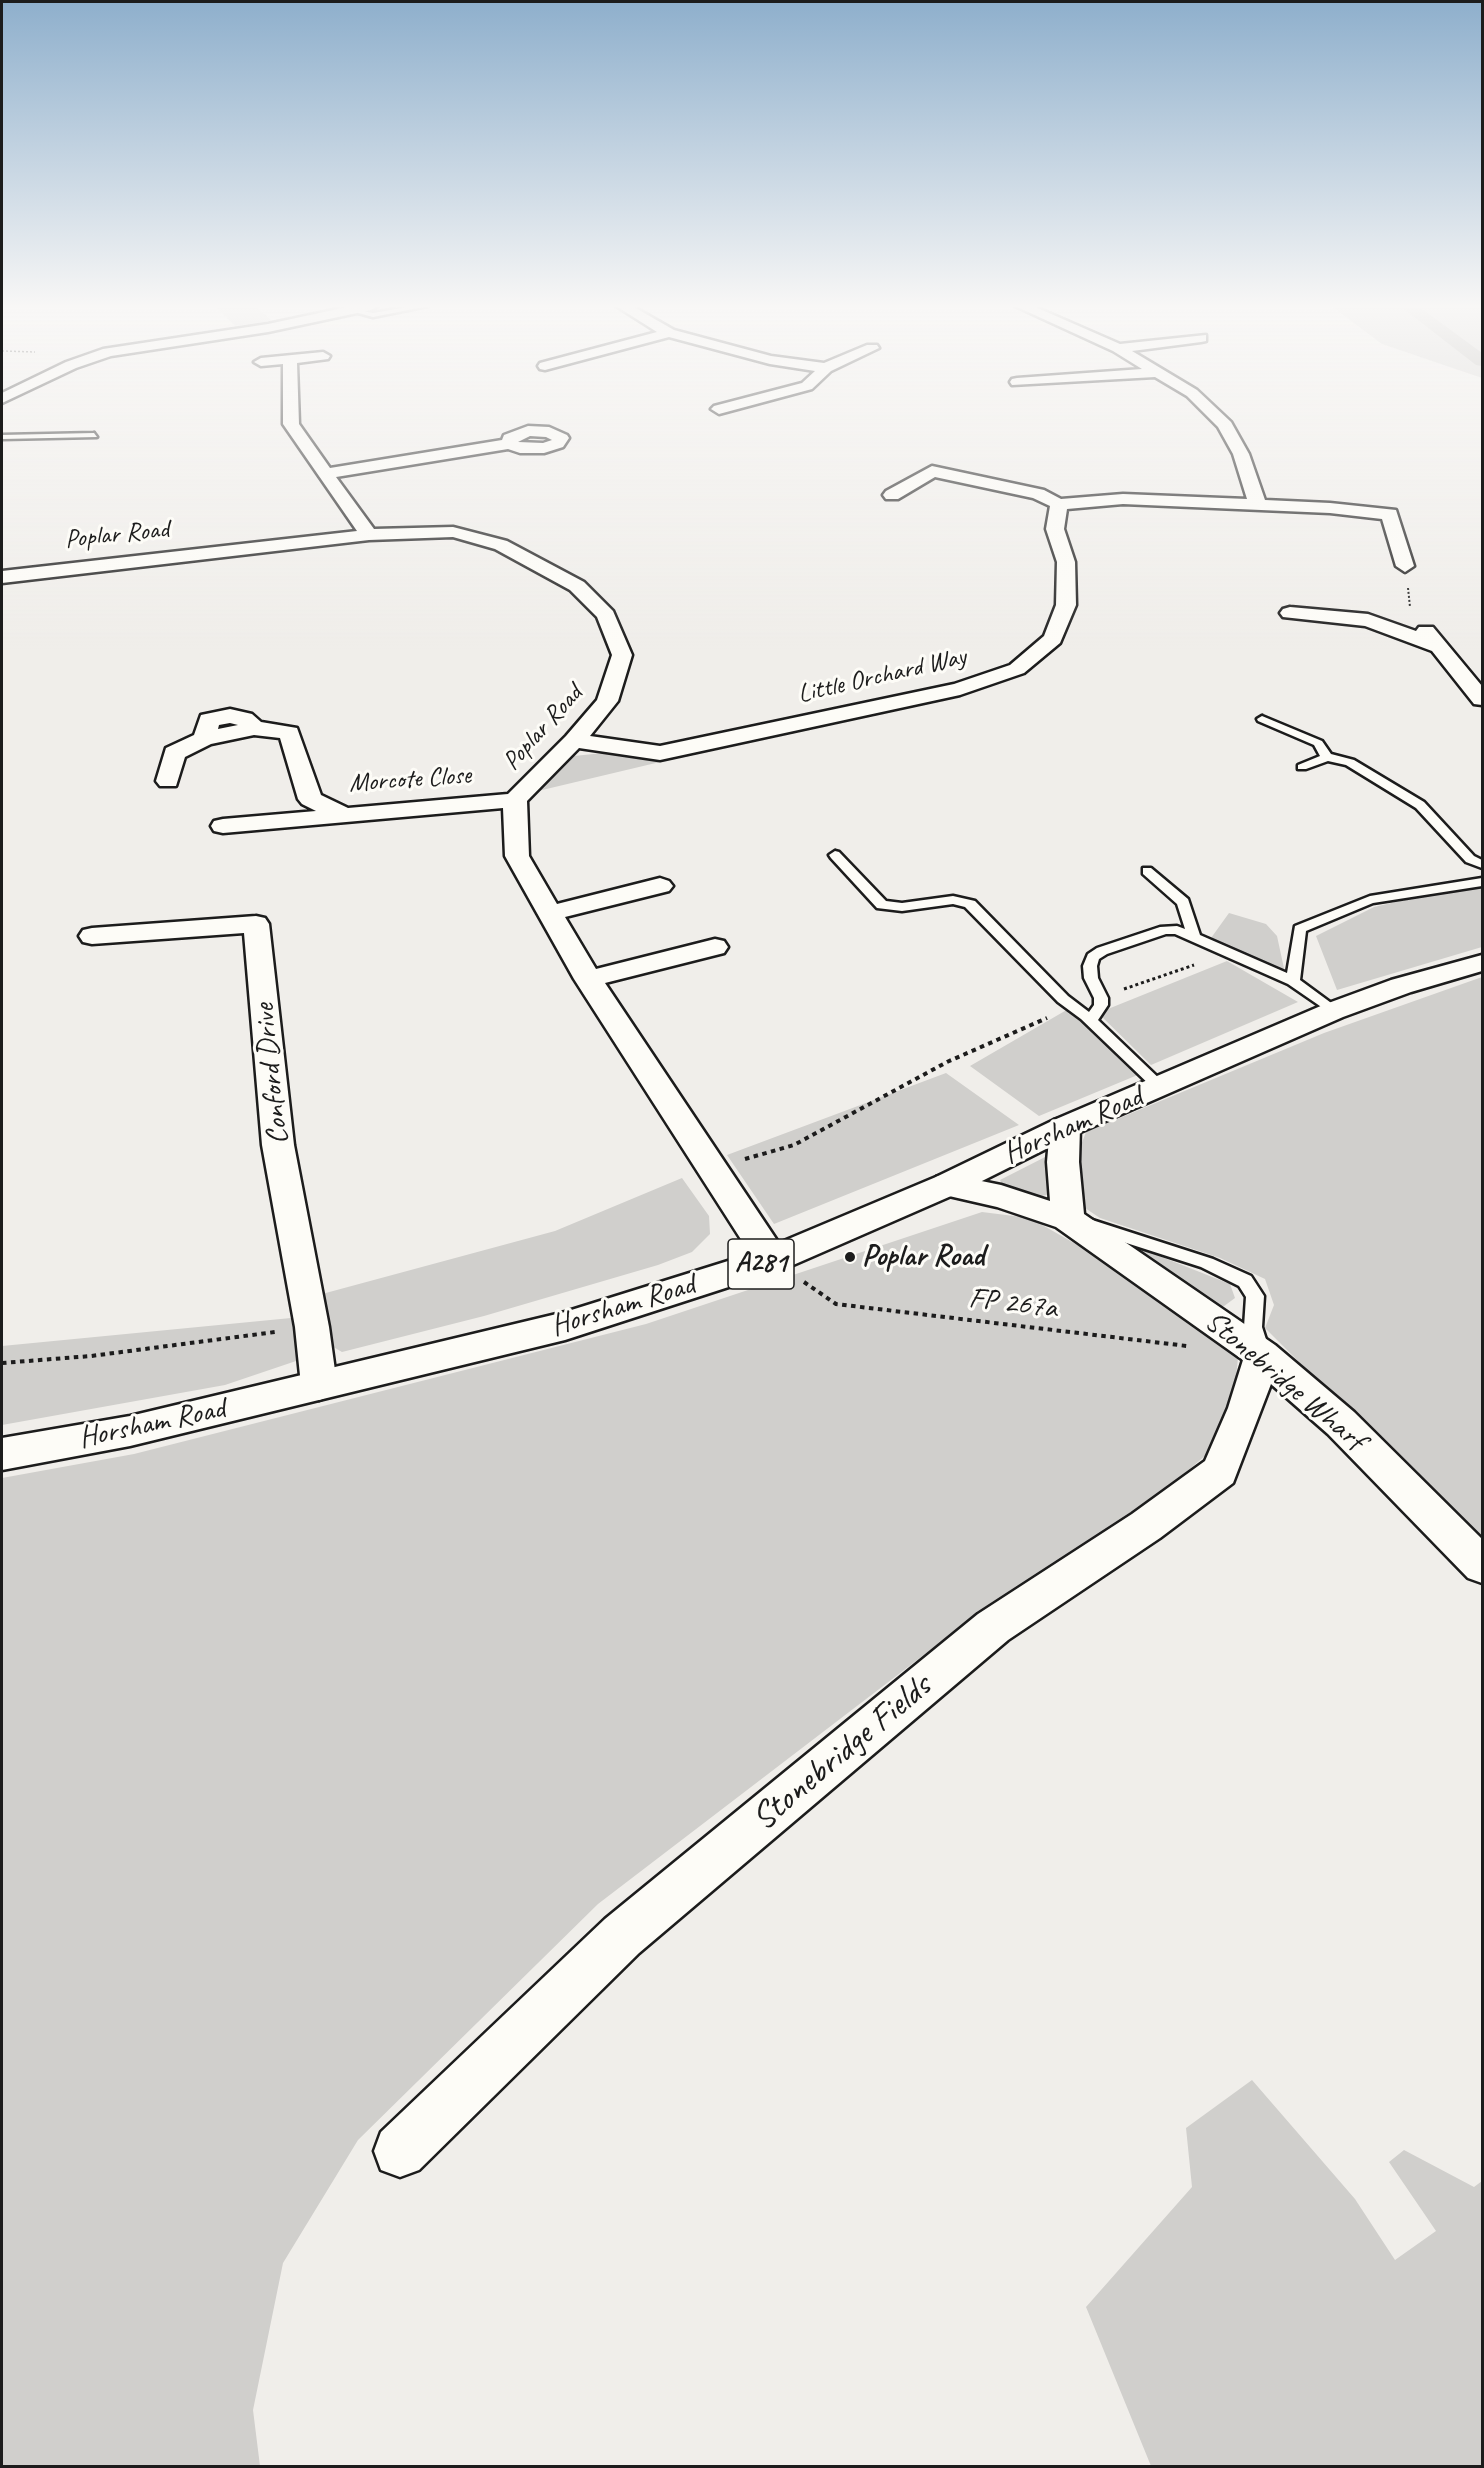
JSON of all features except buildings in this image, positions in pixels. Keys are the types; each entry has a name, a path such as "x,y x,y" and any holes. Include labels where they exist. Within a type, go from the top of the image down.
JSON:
{"street":[{"path":"291,421 369,535"},
{"path":"1221,421 1241,454 1258,505"},
{"path":"327,473 510,444"},
{"path":"892,495 932,471 1038,494 1059,504 1123,499 1330,508 1390,514 1405,566"},
{"name":"Little Orchard Way","path":"574,741 660,753 960,689 1017,669 1053,639 1066,605 1066,562 1055,529 1059,504"},
{"name":"Poplar Road","path":"2,577 369,535 453,532 501,545 577,586 606,615 622,655 607,701 574,741 515,800 517,856 588,979 772,1260"},
{"path":"1411,612 1482,699"},
{"path":"1290,613 1368,620 1439,647"},
{"name":"Morcote Close","path":"168,781 174,753 204,739 254,728 289,733 310,799 344,816 515,800"},
{"path":"222,826 344,816"},
{"path":"550,913 660,886"},
{"name":"Conford Drive","path":"92,936 256,924 278,1145 312,1327 319,1385"},
{"path":"588,979 715,947"},
{"name":"Horsham Road","path":"2,1454 130,1431 565,1326 772,1260 947,1185 1065,1127 1333,1011 1401,986 1482,963"},
{"path":"1065,1127 1063,1162 1068,1219"},
{"name":"Stonebridge Wharf","path":"947,1185 1000,1196 1068,1219 1262,1355 1341,1423 1482,1565"},
{"name":"Stonebridge Fields","path":"400,2151 622,1936 984,1634 1146,1526 1220,1472 1246,1408 1262,1355"}],"lane":[{"path":"2,437 94,435"},
{"path":"1262,719 1318,743 1327,757"},
{"path":"1302,766 1327,757 1350,762 1420,805 1470,859 1482,864"},
{"path":"835,855 882,905 902,907 953,900 970,904 1074,1007 1160,1087"},
{"path":"1147,871 1183,902 1194,937"},
{"path":"1293,981 1300,929 1370,900 1482,882"},
{"path":"1090,1021 1101,1005 1101,998 1091,978 1090,966 1093,957 1102,951 1165,930 1177,930 1293,981 1333,1011"},
{"path":"1068,1219 1208,1263 1245,1281 1255,1296 1253,1327 1262,1355"}],"path":[{"path":"1101,998 1196,964 1224,950"},
{"path":"713,1169 794,1145 947,1062 1074,1007"},
{"name":"FP 267a","path":"772,1260 836,1304 1191,1346"},
{"path":"2,1363 92,1356 312,1327"}],"shaded area":[{"path":"603,753 660,762 538,791 563,762 574,756"},
{"path":"1482,882 1482,947 1337,990 1316,936 1374,907"},
{"path":"1229,913 1266,924 1277,936 1285,973 1211,938"},
{"path":"1227,961 1298,1002 1151,1065 1098,1013"},
{"path":"1482,977 1482,1545 1265,1328 1274,1305 1265,1279 1220,1258 1100,1218 1082,1206 1080,1148 1086,1132 1324,1033"},
{"path":"1070,1008 1140,1074 1039,1116 970,1066"},
{"path":"946,1073 1019,1125 774,1224 727,1155"},
{"path":"1053,1153 1055,1193 1033,1198 1003,1187 1000,1180"},
{"path":"682,1178 709,1216 710,1234 692,1252 658,1265 484,1316 342,1352 330,1345 322,1294 555,1231"},
{"path":"982,1212 1030,1218 1088,1251 1238,1358 1234,1397 1206,1455 1147,1506 976,1615 598,1904 358,2140 283,2263 253,2410 260,2466 2,2466 2,1478 134,1454 646,1324"},
{"path":"1129,1244 1230,1284 1235,1298 1216,1312 1120,1246"},
{"path":"291,1318 299,1360 225,1385 2,1425 2,1346"},
{"path":"1252,2080 1355,2199 1395,2260 1436,2231 1389,2162 1404,2150 1474,2187 1482,2181 1482,2466 1151,2466 1086,2307 1192,2187 1186,2128"}],"place":[{"name":"Poplar Road","path":"850,1257"}]}
